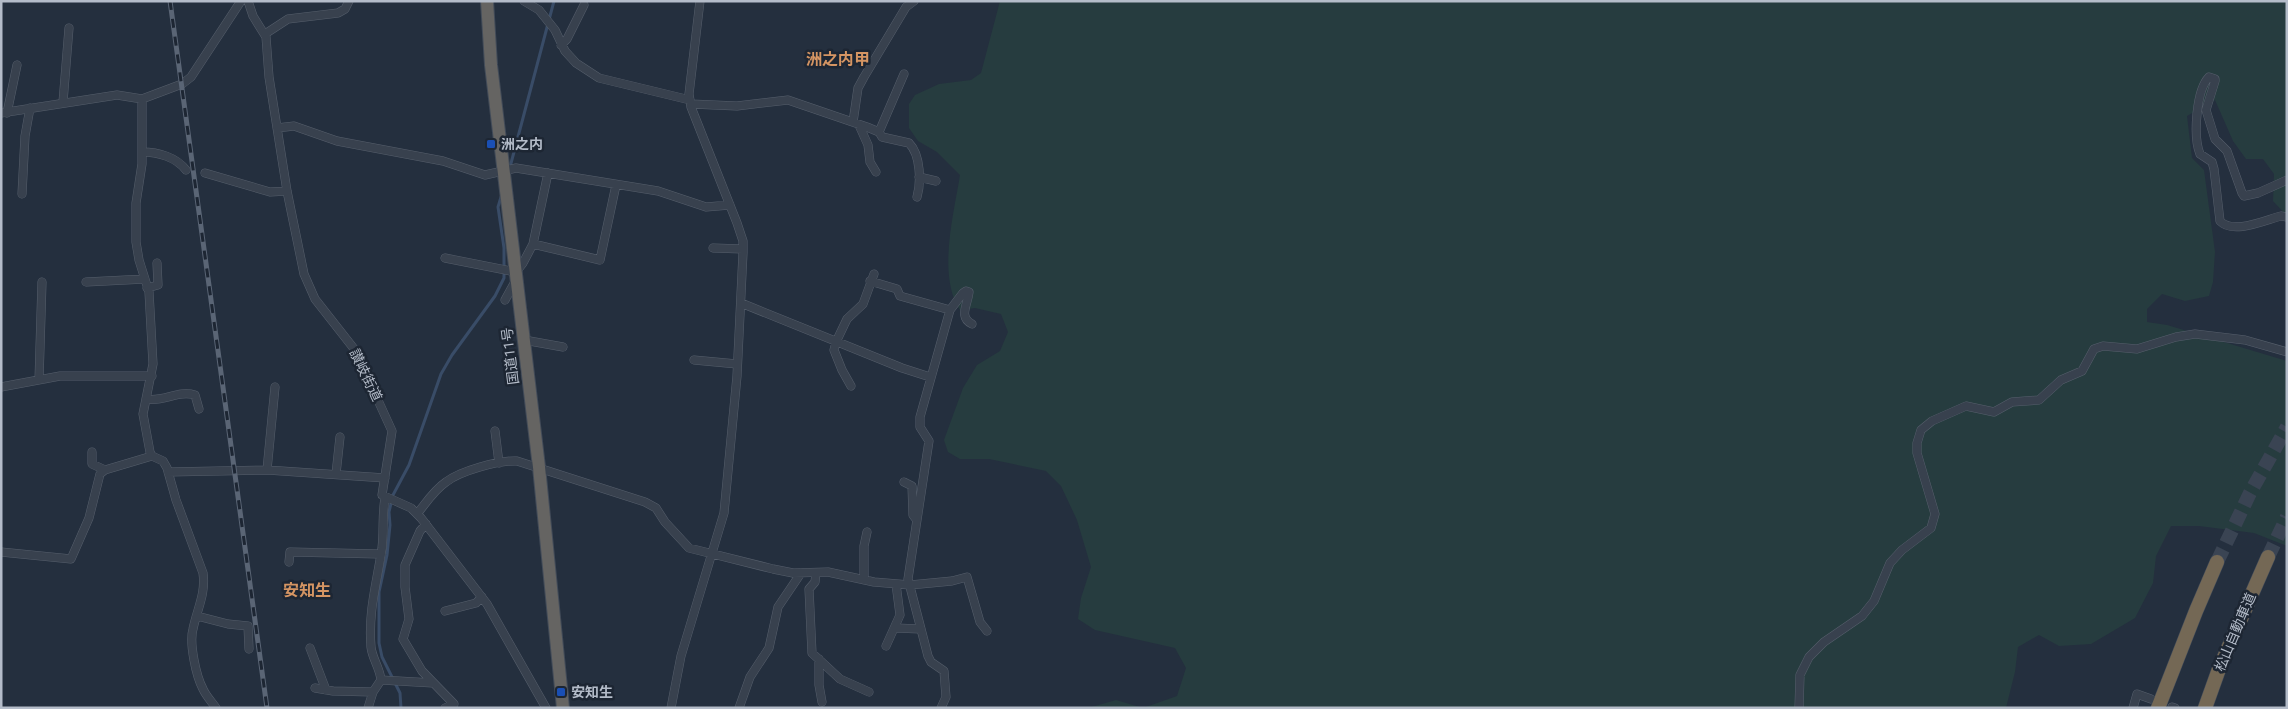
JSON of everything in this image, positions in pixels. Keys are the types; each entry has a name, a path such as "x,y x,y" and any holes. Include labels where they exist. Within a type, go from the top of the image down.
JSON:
{"highway":[{"name":"国道11号","path":"487,1 491,65 539,467 563,708"},
{"name":"松山自動車道","path":"2205,708 2219,669 2268,556"},
{"path":"2154,703 2217,562"}],"street":[{"path":"16,65 4,113 63,102 117,95 142,99 188,81 241,1"},
{"name":"讃岐街道","path":"248,1 253,16 265,34 269,77 287,190 308,287 322,310 355,350 389,424 392,437 382,496 386,498"},
{"path":"265,34 288,19 338,13 345,9 349,1"},
{"path":"524,1 539,10 555,30 561,45 576,63 599,78 690,102 737,106 788,100 879,132 882,137 904,142 912,147 919,177 916,198"},
{"path":"670,708 681,656 712,553 726,498 741,303 743,249 740,232 690,102 700,1"},
{"path":"876,172 870,162 868,144 856,123 858,88 888,34 911,2"},
{"path":"561,45 568,39 584,5"},
{"path":"63,102 69,28"},
{"path":"879,132 904,74"},
{"path":"2287,180 2251,195 2244,196 2227,151 2215,139 2206,110 2215,81 2212,77 2209,77 2204,83 2199,98 2197,141 2200,154 2212,162 2220,221 2223,225 2235,228 2281,216 2287,217"},
{"path":"142,99 142,152 136,203 136,242 147,288 153,364 143,414 150,452 152,456 163,462 168,472 176,500 203,573 205,584 192,630 193,653 202,688 216,708"},
{"path":"22,194 25,136 30,108"},
{"path":"277,128 294,126 337,141 443,161 485,175 516,168 658,192 706,207 730,205"},
{"path":"142,152 162,154 183,166 186,170"},
{"path":"205,173 270,192 287,190"},
{"path":"505,300 532,244 548,173"},
{"path":"919,177 936,182"},
{"path":"532,244 600,260 616,185"},
{"path":"713,248 743,249"},
{"path":"445,258 516,275"},
{"path":"147,288 158,285 157,263"},
{"path":"851,386 834,350 847,319 863,304 872,277 897,289 900,296 950,310"},
{"path":"86,282 145,279"},
{"path":"40,380 42,282"},
{"path":"941,708 946,696 944,671 932,662 928,656 908,580 929,441 920,427 920,417 950,310 966,291 969,292 964,314 967,322 972,324"},
{"path":"741,303 902,368 930,376"},
{"path":"1799,708 1800,676 1809,657 1824,642 1862,616 1874,600 1890,564 1902,550 1932,528 1935,514 1920,467 1917,443 1918,436 1925,425 1966,406 1994,412 2012,402 2039,400 2061,380 2082,371 2094,349 2103,346 2137,349 2176,337 2196,334 2245,340 2287,352"},
{"path":"524,340 563,347"},
{"path":"694,360 737,364"},
{"path":"1,387 70,376 152,376"},
{"path":"267,470 275,387"},
{"path":"147,399 154,400 181,393 190,393 196,395 199,409"},
{"path":"495,431 500,463"},
{"path":"336,474 340,437"},
{"path":"92,452 92,464 105,470"},
{"path":"1,552 71,559 89,518 100,474 105,470 152,456"},
{"path":"417,514 448,480 500,463 517,461 645,502 656,508 671,529 689,548 773,569 801,573 828,572 864,580 896,584 910,585 952,581 967,577 980,622 987,631"},
{"path":"168,472 267,470 385,478"},
{"path":"904,482 912,486 913,516 916,519"},
{"path":"381,680 371,649 370,621 386,498 411,508 417,514 482,597 546,708"},
{"path":"426,524 420,531 405,565 405,587 409,613 403,638 422,670 454,704 445,708"},
{"path":"864,580 864,546 867,532"},
{"path":"290,562 290,552 380,554"},
{"path":"740,708 750,677 768,648 778,606 801,573"},
{"path":"816,573 815,582 809,589 812,653 840,679 869,692"},
{"path":"886,646 900,615 896,584"},
{"path":"445,611 476,602 482,597"},
{"path":"197,616 228,624 248,626 249,649"},
{"path":"895,628 921,629"},
{"path":"310,648 326,690"},
{"path":"819,659 819,685 822,702"},
{"path":"381,680 433,683"},
{"path":"368,708 373,692 381,680"},
{"path":"315,688 373,692"},
{"path":"2133,708 2137,694 2154,703"}],"green space":[{"path":"1000,1 2287,1 2287,216 2273,201 2274,174 2263,159 2246,159 2233,141 2215,100 2187,116 2192,158 2204,170 2215,252 2213,282 2209,296 2185,301 2162,294 2147,309 2147,322 2167,325 2287,361 2287,546 2254,533 2199,526 2171,526 2156,556 2153,583 2135,618 2091,644 2059,646 2039,635 2018,647 2015,672 2006,708 1143,708 1177,696 1186,668 1175,648 1095,630 1078,619 1081,598 1091,567 1077,520 1061,486 1046,471 989,459 960,459 948,452 944,440 963,388 977,365 1000,351 1008,332 1001,314 975,308 960,310 953,296 949,280 949,244 960,175 937,152 918,141 909,128 909,104 915,95 939,84 971,80 981,73"},
{"path":"1116,700 1143,708 1088,708"}],"waterway":[{"path":"510,167 554,1"},
{"path":"401,708 400,693 382,657 379,643 379,592 387,555 390,525 389,512 393,495 409,465 441,374 452,355 495,296 504,278 504,248 498,207 501,197"}],"tunnel":[{"path":"2217,562 2250,493 2287,427"},
{"path":"2268,557 2287,517"}],"railway":[{"path":"170,1 267,708"}],"place":[{"name":"洲之内","path":"491,144"},
{"name":"安知生","path":"561,692"}],"district":[{"name":"洲之内甲","path":"838,59"},
{"name":"安知生","path":"307,590"}]}
